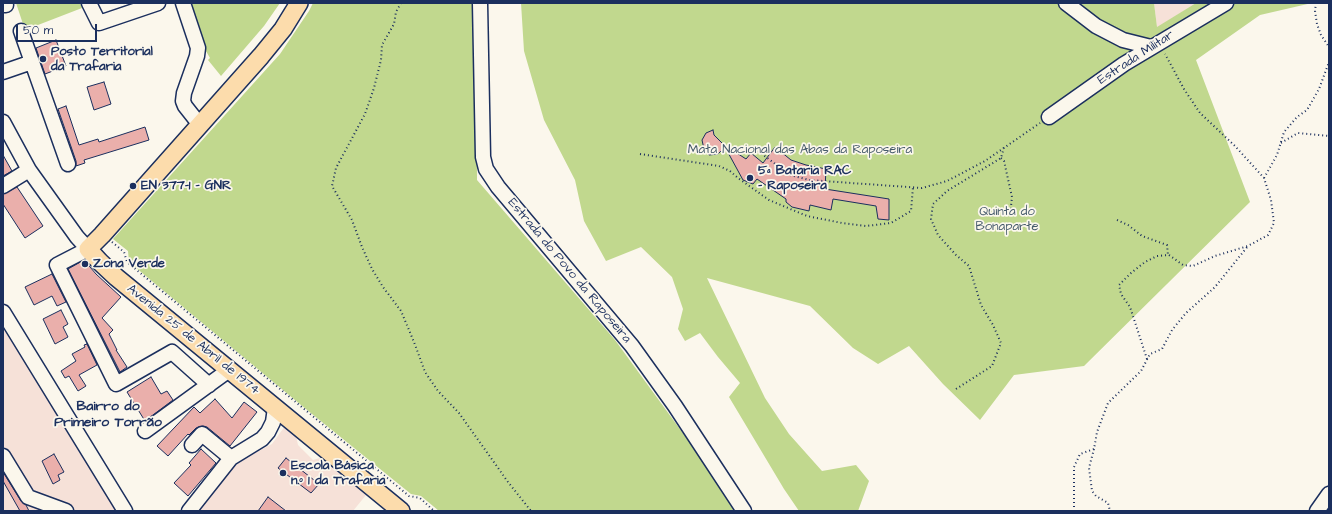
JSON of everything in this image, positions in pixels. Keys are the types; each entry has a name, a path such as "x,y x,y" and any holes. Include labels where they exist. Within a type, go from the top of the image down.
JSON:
{"main road":[{"path":"88,249 261,56 283,29 299,3"},
{"name":"Avenida 25 de Abril de 1974","path":"88,249 116,277 401,511"}],"street":[{"path":"89,3 99,23 158,3"},
{"path":"182,3 198,48 198,56 184,93 183,101 185,106 200,125"},
{"name":"Estrada do Povo da Raposeira","path":"480,3 483,157 486,169 498,187 632,346 675,406 744,511"},
{"path":"1066,3 1096,26 1123,40 1155,44"},
{"name":"Estrada Militar","path":"1049,117 1155,44 1226,3"},
{"path":"21,31 68,164"},
{"path":"3,72 32,62"},
{"name":"Avenida 25 de Abril de 1974","path":"3,122 28,170 77,237 88,249"},
{"path":"3,186 28,170"},
{"path":"88,249 57,265 116,384 172,352 209,385"},
{"path":"3,312 124,511"},
{"path":"145,431 229,370"},
{"path":"189,511 231,458 262,439 268,432 273,422 275,408"},
{"path":"192,445 202,434 231,458"},
{"path":"3,456 28,497 66,511"},
{"path":"1317,511 1329,494"}],"path":[{"path":"401,3 396,12 394,24 382,45 374,88 365,114 336,168 332,186 352,220 372,269 401,311 425,372 438,391 459,413 495,465 531,511"},
{"path":"1316,3 1316,24 1329,47"},
{"path":"1147,359 1130,307 1121,294 1119,285 1145,262 1157,256 1168,255 1183,265 1193,266 1215,256 1248,246 1268,235 1274,223 1271,200 1264,178 1235,146 1200,113 1155,44"},
{"path":"1264,178 1276,155 1284,132 1297,117 1307,110 1319,88 1329,62"},
{"path":"758,151 790,175 809,180 922,188 947,181 985,161 1049,117"},
{"path":"1280,144 1298,133 1329,136"},
{"path":"956,389 992,366 1001,343 993,325 981,305 969,266 956,255 938,235 931,219 933,204 947,191 1001,158 1004,148"},
{"path":"640,154 719,166 730,171 769,200 807,216 866,226 891,223 911,212 913,187"},
{"path":"1001,158 1004,161 1012,197 1010,215"},
{"path":"1117,220 1128,225 1142,236 1167,246 1168,255"},
{"path":"102,235 124,252 127,262 409,496 420,498 434,511"},
{"path":"1110,511 1108,503 1096,496 1092,491 1089,468 1097,432 1108,403 1141,372 1150,354 1162,349 1172,330 1186,313 1215,287 1248,246"},
{"path":"1074,511 1074,467 1080,454 1094,449"}],"shaded area":[{"path":"1154,3 1196,3 1157,28"},
{"path":"3,326 118,511 3,511"},
{"name":"Escola Básica n.º 1 da Trafaria","path":"285,426 296,436 298,445 313,460 320,458 366,495 353,511 197,511 222,479 235,466 245,458 272,444"}],"green space":[{"path":"16,3 80,3 82,8 25,30"},
{"path":"190,3 280,3 264,26 221,76 208,60 210,58 203,46"},
{"path":"313,3 476,3 477,180 615,340 720,484 734,511 439,511 421,496 411,494 129,262 128,251 113,239 280,54"},
{"name":"Mata Nacional das Abas da Raposeira","path":"521,3 1154,3 1157,27 1196,3 1312,3 1260,15 1196,60 1250,202 1084,366 1014,375 980,420 943,384 909,346 878,364 853,348 810,306 707,278 765,398 789,434 822,471 856,465 869,481 858,511 799,511 784,489 729,397 740,383 700,333 685,341 678,329 683,309 672,277 641,247 606,261 584,221 575,180 544,120 524,51"}],"building":[{"name":"Posto Territorial da Trafaria","path":"56,40 66,66 45,74 36,48"},
{"path":"104,82 111,104 94,110 87,87"},
{"path":"66,106 79,145 98,139 99,142 145,127 149,140 84,160 85,163 76,166 76,161 58,109"},
{"name":"5ª Bataria RAC - Raposeira","path":"713,130 714,135 723,144 746,159 751,153 763,163 775,147 791,160 826,169 825,189 889,199 889,220 878,219 876,206 833,199 831,210 810,205 809,211 792,207 786,202 786,199 757,179 753,184 743,180 725,147 718,154 709,155 704,149 702,140 706,133"},
{"path":"3,155 12,171 3,176"},
{"path":"17,187 43,226 25,238 3,204 3,194"},
{"path":"84,260 96,274 121,297 102,318 113,330 109,334 116,350 127,367 120,372 68,269"},
{"path":"52,274 66,302 57,306 52,296 34,305 25,287"},
{"path":"61,310 68,324 63,327 68,337 55,344 43,319"},
{"path":"87,344 97,365 79,375 86,386 78,391 69,376 65,378 61,371 76,361 72,354 85,347 84,345"},
{"path":"151,377 161,394 167,391 173,400 145,421 127,392"},
{"path":"215,399 232,418 244,402 257,412 230,446 207,427 203,426 196,428 189,435 188,434 168,456 157,446 194,407 200,413"},
{"path":"201,449 216,463 188,496 174,483 191,465 189,463"},
{"path":"54,454 64,472 58,475 60,480 53,484 42,461"},
{"path":"286,458 319,484 311,493 278,468"},
{"path":"3,472 29,511 20,511 3,481"},
{"path":"268,497 286,511 258,511"}],"place":[{"name":"Posto Territorial da Trafaria","path":"43,59"},
{"name":"5ª Bataria RAC - Raposeira","path":"750,178"},
{"name":"EN 377-1 - GNR","path":"133,186"},
{"name":"Zona Verde","path":"85,264"},
{"name":"Escola Básica n.º 1 da Trafaria","path":"283,473"}],"district":[{"name":"Bairro do Primeiro Torrão","path":"108,416"}],"park label":[{"name":"Quinta do Bonaparte","path":"1007,220"}]}
